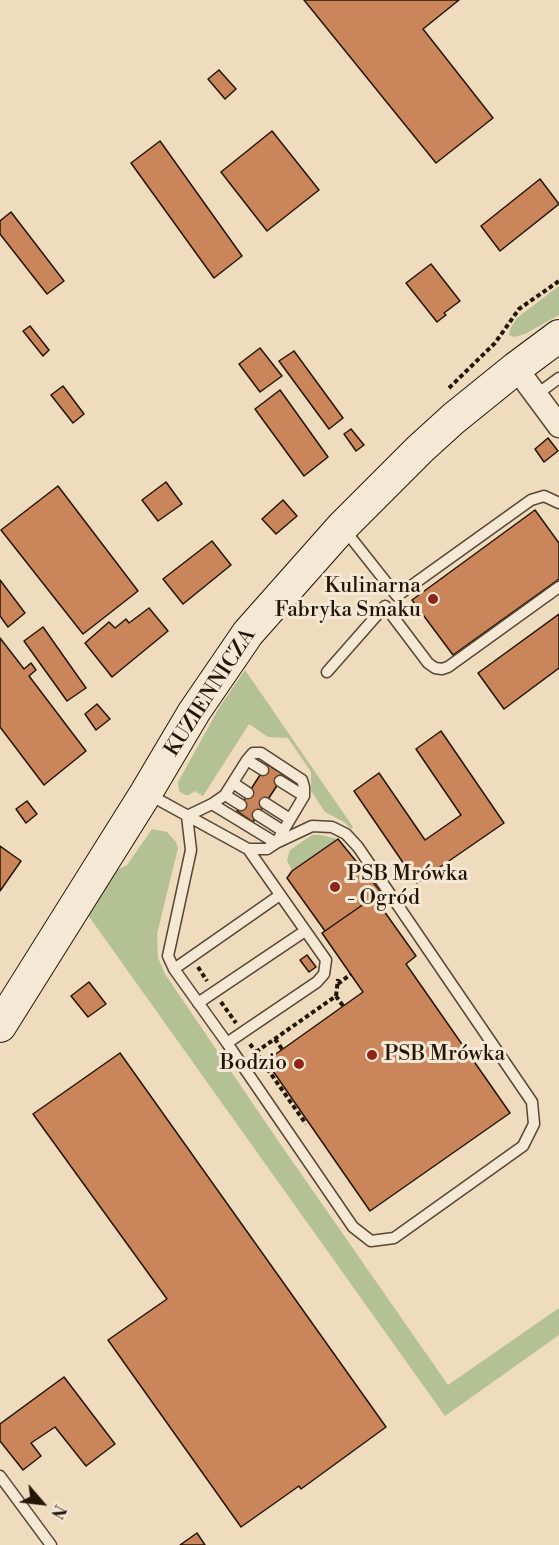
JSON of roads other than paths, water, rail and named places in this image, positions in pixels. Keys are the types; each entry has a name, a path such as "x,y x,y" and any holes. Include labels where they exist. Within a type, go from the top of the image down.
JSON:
{"main road":[{"name":"KUZIENNICZA","path":"0,1026 146,794 194,712 248,633 342,527 445,427 516,368 559,336"}],"street":[{"path":"516,368 559,426"}],"lane":[{"path":"536,394 559,378"},
{"path":"327,672 385,606 397,596 531,500 544,496 559,503"},
{"path":"342,527 397,596"},
{"path":"385,606 428,663 435,668 442,669 448,667 559,587"},
{"path":"187,816 225,795 247,760 254,753 261,753 302,780 304,796 276,843"},
{"path":"247,760 263,770"},
{"path":"280,781 304,796"},
{"path":"232,783 248,793"},
{"path":"146,794 248,849 326,960 324,974 317,982 227,1044"},
{"path":"225,795 241,805"},
{"path":"266,803 290,819"},
{"path":"212,804 276,843"},
{"path":"258,815 283,831"},
{"path":"187,816 191,850 170,937 168,956 174,969 353,1227 371,1241 394,1238 523,1146 534,1124 532,1102 352,840 339,830 323,825 312,826 267,849 248,849"},
{"path":"174,969 280,895"},
{"path":"198,1003 305,931"},
{"path":"0,1476 51,1545"}],"place":[{"name":"Kulinarna Fabryka Smaku","path":"433,599"},
{"name":"PSB Mrówka - Ogród","path":"335,887"},
{"name":"PSB Mrówka","path":"372,1055"},
{"name":"Bodzio","path":"299,1064"}]}
